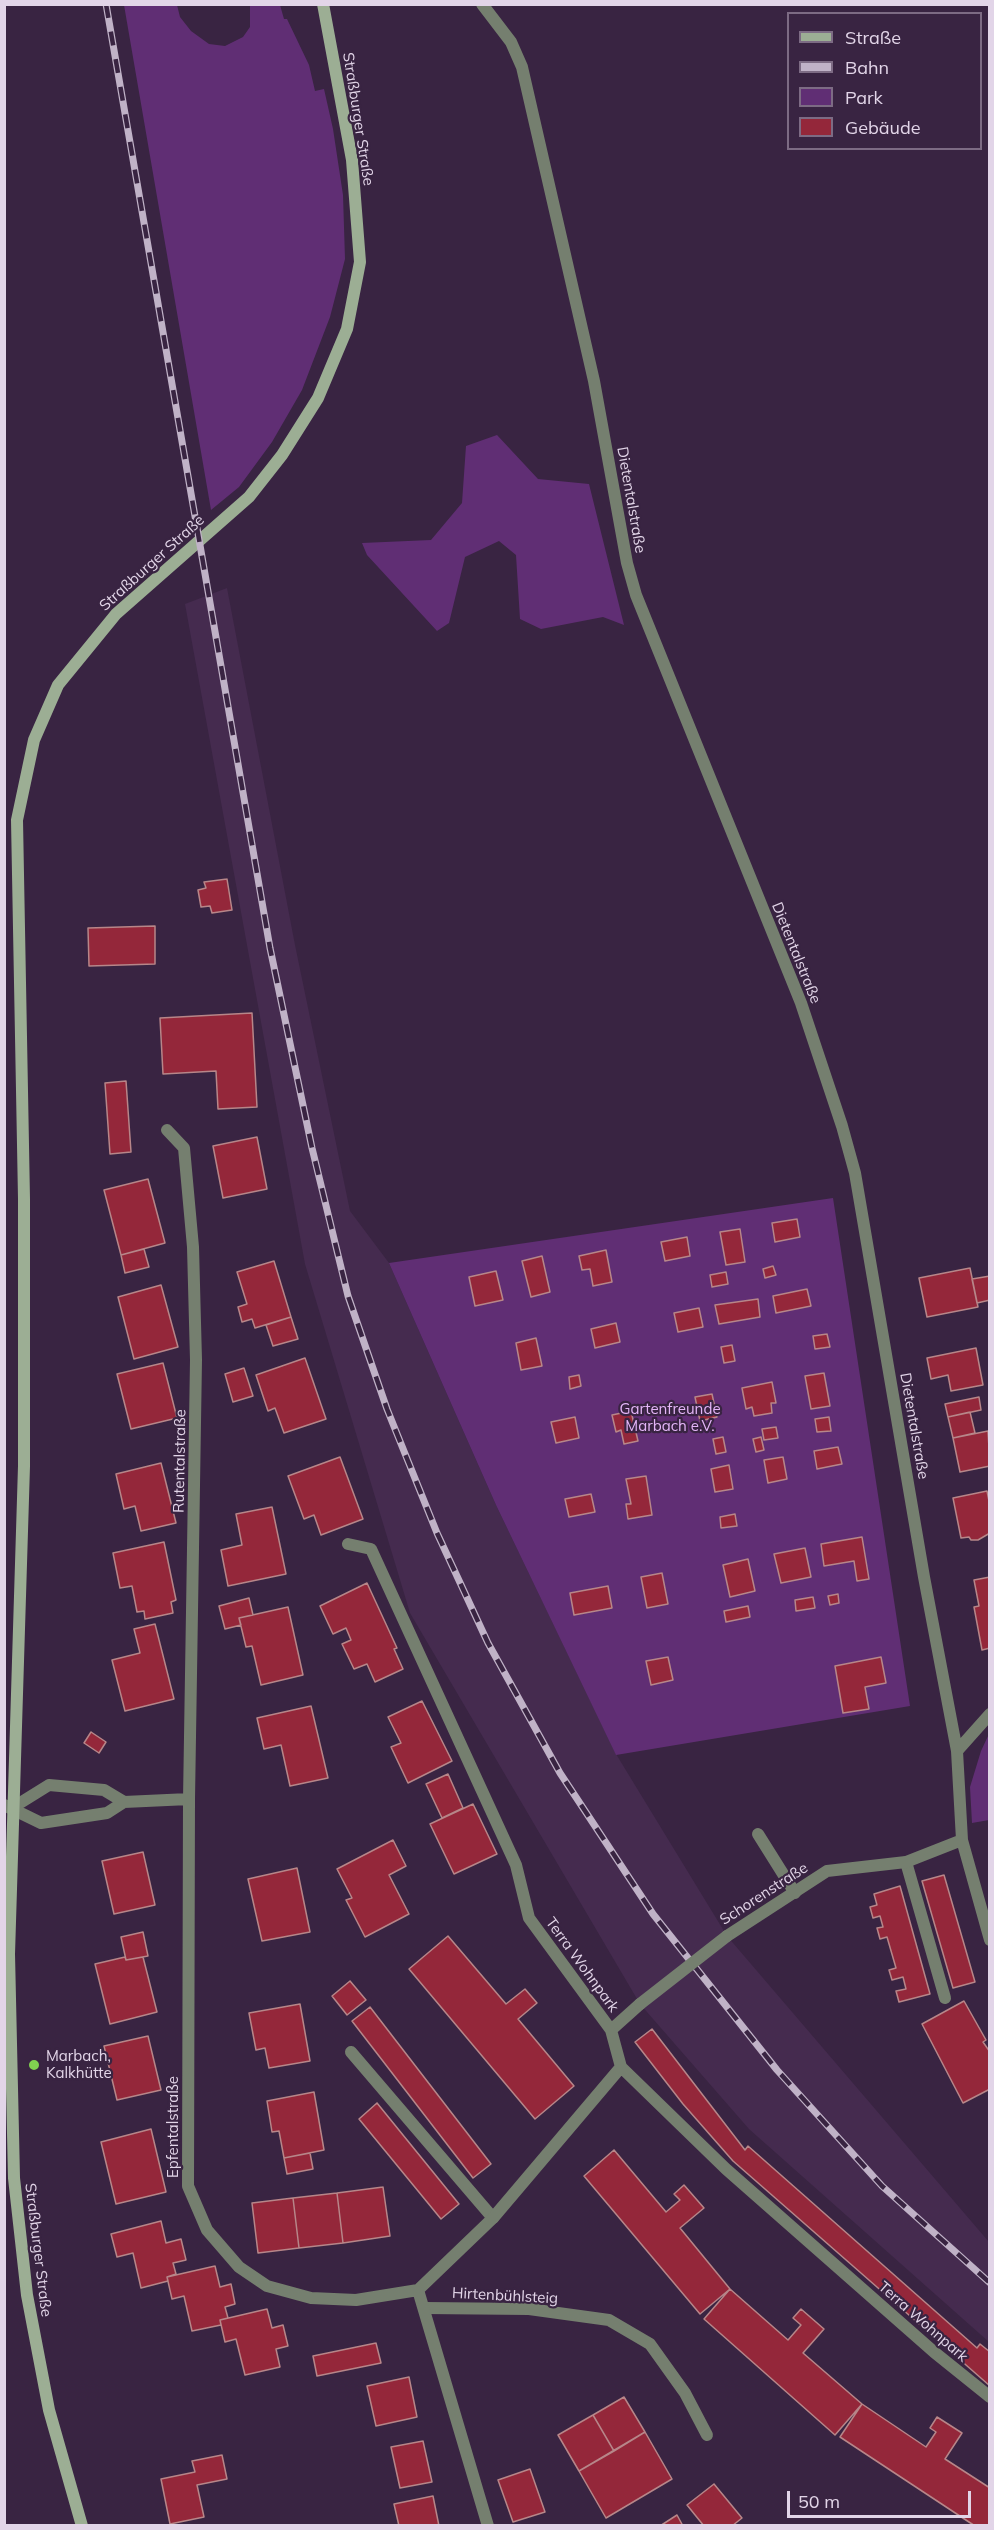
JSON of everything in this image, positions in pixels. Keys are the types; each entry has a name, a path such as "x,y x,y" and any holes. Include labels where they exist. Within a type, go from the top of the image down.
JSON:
{"main road":[{"name":"Straßburger Straße","path":"82,2526 47,2398 27,2295 14,2178 8,1806 24,1466 24,1199 17,820 33,740 58,685 116,614 249,497 282,455 318,398 347,329 360,262 352,160 323,4"}],"street":[{"name":"Dietentalstraße","path":"482,4 511,42 522,67 594,381 627,562 636,595 801,1003 842,1126 855,1173 924,1577 957,1751 962,1840 990,1940"},
{"name":"Rutentalstraße","path":"166,1130 184,1148 193,1247 196,1359 189,1799"},
{"name":"Terra Wohnpark","path":"348,1544 371,1549 516,1865 530,1918 611,2030 621,2067 726,2169 934,2352 990,2397"},
{"path":"957,1751 990,1714"},
{"path":"8,1806 49,1785 104,1790 124,1802"},
{"path":"8,1806 40,1822 107,1813 124,1802 189,1799"},
{"name":"Epfentalstraße","path":"189,1799 188,2186 207,2230 239,2267 267,2286 311,2298 356,2300 418,2290"},
{"path":"758,1834 795,1893"},
{"name":"Schorenstraße","path":"611,2030 640,2004 727,1936 826,1871 906,1862 962,1840"},
{"path":"906,1862 945,1998"},
{"path":"351,2052 493,2218"},
{"path":"488,2526 418,2290 493,2218 621,2067"},
{"name":"Hirtenbühlsteig","path":"425,2308 529,2309 609,2320 650,2344 685,2393 707,2435"}],"shaded area":[{"path":"227,588 295,945 350,1211 389,1263 496,1505 616,1754 727,1936 989,2242 989,2342 749,2129 640,2004 410,1613 305,1264 185,604"}],"green space":[{"path":"124,5 177,5 180,17 191,31 209,44 225,46 243,37 250,27 250,5 280,5 284,19 287,19 309,65 315,91 324,89 333,129 343,195 345,259 330,317 302,390 272,442 239,487 211,510"},
{"path":"497,435 538,479 589,484 624,625 603,617 541,629 520,619 516,555 499,541 465,557 449,623 437,631 367,555 362,543 431,540 462,503 466,446"},
{"name":"Gartenfreunde Marbach e.V.","path":"833,1198 910,1706 616,1755 496,1505 389,1263"},
{"path":"989,1734 989,1820 972,1823 970,1787"}],"building":[{"path":"227,879 232,910 212,913 210,906 201,907 198,890 206,888 204,882"},
{"path":"155,926 155,964 89,966 88,928"},
{"path":"252,1013 257,1107 218,1109 216,1071 163,1074 160,1018"},
{"path":"126,1081 131,1152 110,1154 105,1083"},
{"path":"257,1137 267,1189 223,1198 213,1146"},
{"path":"148,1179 165,1243 121,1255 104,1190"},
{"path":"797,1219 800,1237 775,1242 772,1223"},
{"path":"740,1229 745,1262 726,1265 720,1232"},
{"path":"687,1237 690,1256 665,1261 661,1242"},
{"path":"144,1249 149,1267 125,1273 121,1255"},
{"path":"606,1250 612,1282 593,1286 590,1269 582,1270 579,1256"},
{"path":"542,1256 550,1292 531,1297 522,1261"},
{"path":"274,1261 291,1317 255,1328 252,1319 242,1322 238,1307 247,1304 237,1272"},
{"path":"773,1266 776,1275 765,1278 763,1269"},
{"path":"970,1268 978,1307 927,1317 919,1278"},
{"path":"496,1271 503,1300 475,1306 469,1277"},
{"path":"726,1272 728,1284 712,1287 710,1275"},
{"path":"990,1276 990,1300 977,1303 972,1279"},
{"path":"161,1285 178,1347 134,1359 118,1297"},
{"path":"807,1289 811,1306 776,1313 773,1296"},
{"path":"758,1299 760,1317 719,1324 715,1305"},
{"path":"699,1308 703,1327 678,1332 674,1313"},
{"path":"291,1317 298,1339 273,1346 266,1325"},
{"path":"616,1323 620,1342 595,1348 591,1329"},
{"path":"827,1334 830,1347 815,1349 813,1336"},
{"path":"536,1338 542,1366 521,1370 516,1343"},
{"path":"732,1345 735,1361 724,1363 721,1347"},
{"path":"976,1348 983,1385 951,1391 948,1375 931,1379 927,1358"},
{"path":"305,1358 326,1419 284,1433 275,1408 268,1411 256,1375"},
{"path":"163,1363 177,1418 131,1429 117,1374"},
{"path":"244,1368 253,1396 233,1402 225,1374"},
{"path":"824,1373 830,1406 811,1409 805,1376"},
{"path":"579,1375 581,1386 570,1389 569,1377"},
{"path":"772,1382 776,1403 771,1403 772,1413 754,1416 752,1407 746,1409 742,1388"},
{"path":"712,1394 717,1417 700,1421 695,1397"},
{"path":"979,1397 981,1410 948,1417 945,1404"},
{"path":"631,1411 638,1441 624,1444 621,1430 616,1432 612,1415"},
{"path":"970,1412 975,1433 953,1438 948,1417"},
{"path":"575,1417 579,1438 556,1443 551,1422"},
{"path":"829,1417 831,1431 817,1432 815,1419"},
{"path":"776,1427 778,1438 764,1440 762,1429"},
{"path":"988,1431 990,1466 960,1472 953,1438"},
{"path":"723,1437 726,1452 716,1454 713,1439"},
{"path":"761,1437 764,1450 756,1452 753,1439"},
{"path":"838,1447 842,1464 817,1469 814,1451"},
{"path":"340,1457 363,1519 321,1535 314,1515 304,1519 288,1476"},
{"path":"783,1457 787,1479 768,1483 764,1460"},
{"path":"161,1463 176,1523 141,1531 135,1506 124,1509 116,1474"},
{"path":"729,1465 733,1489 715,1492 711,1469"},
{"path":"646,1476 652,1515 628,1519 626,1504 631,1504 626,1479"},
{"path":"987,1491 990,1506 990,1533 978,1540 971,1540 969,1537 961,1538 953,1498"},
{"path":"591,1494 595,1512 569,1517 565,1499"},
{"path":"272,1507 286,1574 228,1586 221,1550 242,1545 236,1514"},
{"path":"735,1514 737,1526 721,1528 720,1517"},
{"path":"862,1537 869,1579 857,1581 854,1561 824,1566 821,1544"},
{"path":"164,1542 176,1600 171,1602 173,1613 145,1619 144,1611 137,1612 132,1586 120,1588 113,1553"},
{"path":"805,1548 811,1577 781,1583 774,1554"},
{"path":"748,1559 755,1591 730,1597 723,1565"},
{"path":"662,1573 668,1604 647,1608 641,1577"},
{"path":"990,1577 990,1648 982,1650 974,1607 979,1606 974,1580"},
{"path":"367,1583 397,1648 394,1649 403,1669 375,1682 367,1664 354,1669 342,1644 351,1640 346,1628 333,1634 320,1606"},
{"path":"608,1586 612,1608 574,1615 570,1593"},
{"path":"838,1594 839,1603 830,1605 828,1596"},
{"path":"813,1597 815,1608 796,1611 795,1600"},
{"path":"249,1598 253,1615 239,1618 241,1625 225,1629 219,1606"},
{"path":"748,1606 750,1617 726,1622 724,1611"},
{"path":"288,1607 303,1675 261,1685 252,1646 246,1647 239,1618"},
{"path":"155,1624 174,1699 125,1711 112,1660 140,1653 134,1629"},
{"path":"668,1657 673,1680 651,1685 646,1661"},
{"path":"881,1657 886,1683 865,1687 869,1709 843,1713 835,1666"},
{"path":"422,1701 452,1761 408,1783 391,1747 401,1743 388,1717"},
{"path":"311,1706 328,1778 290,1786 281,1745 264,1749 257,1718"},
{"path":"91,1732 106,1742 99,1753 84,1743"},
{"path":"448,1774 463,1808 442,1818 426,1784"},
{"path":"473,1804 497,1854 454,1874 430,1824"},
{"path":"393,1840 406,1866 389,1875 409,1914 365,1937 346,1900 352,1898 337,1869"},
{"path":"143,1852 155,1905 114,1914 102,1861"},
{"path":"297,1868 310,1932 262,1941 248,1879"},
{"path":"944,1875 975,1982 953,1988 922,1881"},
{"path":"900,1886 930,1994 899,2002 896,1991 906,1989 903,1977 892,1980 889,1970 896,1968 887,1937 880,1939 877,1928 883,1927 880,1916 873,1918 870,1907 877,1905 874,1894"},
{"path":"143,1932 148,1956 126,1960 121,1937"},
{"path":"448,1936 506,2004 525,1989 537,2003 518,2019 574,2086 535,2119 409,1969"},
{"path":"125,1957 126,1960 143,1957 157,2012 110,2024 95,1964"},
{"path":"350,1981 366,2000 347,2015 332,1996"},
{"path":"964,2001 986,2040 983,2042 990,2052 990,2089 963,2103 922,2024"},
{"path":"300,2004 310,2061 269,2068 265,2048 256,2050 249,2013"},
{"path":"370,2007 491,2164 473,2178 352,2021"},
{"path":"652,2029 745,2150 748,2146 977,2348 980,2344 990,2352 990,2386 733,2161 683,2104 635,2042"},
{"path":"148,2036 161,2090 117,2100 104,2046"},
{"path":"314,2092 324,2150 284,2158 279,2131 272,2132 267,2101"},
{"path":"377,2103 459,2204 441,2219 359,2119"},
{"path":"151,2129 166,2192 116,2204 101,2142"},
{"path":"614,2150 666,2212 680,2200 674,2194 684,2185 704,2208 680,2228 730,2289 700,2314 584,2176"},
{"path":"310,2153 313,2169 287,2174 284,2158"},
{"path":"383,2187 390,2236 343,2243 337,2193"},
{"path":"337,2193 343,2243 299,2248 293,2198"},
{"path":"293,2198 299,2248 258,2253 252,2203"},
{"path":"161,2221 166,2243 181,2239 186,2260 173,2263 176,2274 167,2277 168,2281 141,2288 133,2253 117,2257 111,2234"},
{"path":"215,2266 220,2287 231,2284 235,2304 225,2307 228,2318 220,2320 221,2325 192,2331 184,2296 172,2299 167,2277"},
{"path":"730,2289 788,2340 801,2325 793,2318 801,2309 824,2329 803,2353 862,2404 835,2435 704,2319"},
{"path":"267,2309 272,2328 283,2325 288,2346 276,2349 280,2367 245,2375 236,2339 225,2342 220,2320"},
{"path":"376,2343 381,2363 317,2376 313,2356"},
{"path":"409,2377 417,2417 376,2426 367,2386"},
{"path":"624,2397 645,2432 614,2451 593,2415"},
{"path":"862,2404 926,2447 936,2432 930,2428 937,2417 962,2433 945,2459 990,2488 990,2526 975,2526 840,2437"},
{"path":"593,2415 614,2451 579,2471 558,2435"},
{"path":"645,2432 672,2479 606,2518 579,2471"},
{"path":"423,2441 432,2482 400,2488 391,2447"},
{"path":"222,2455 227,2479 197,2485 204,2517 170,2524 161,2479 195,2472 192,2461"},
{"path":"530,2469 545,2512 513,2522 498,2480"},
{"path":"714,2484 742,2518 732,2526 704,2526 687,2505"},
{"path":"433,2496 439,2526 399,2526 394,2504"},
{"path":"677,2515 683,2526 660,2526"}],"railway":[{"path":"106,4 270,948 312,1148 348,1296 387,1409 437,1533 488,1643 560,1773 653,1914 777,2070 882,2186 990,2283"}],"place":[{"name":"Marbach, Kalkhütte","path":"34,2065"}]}
